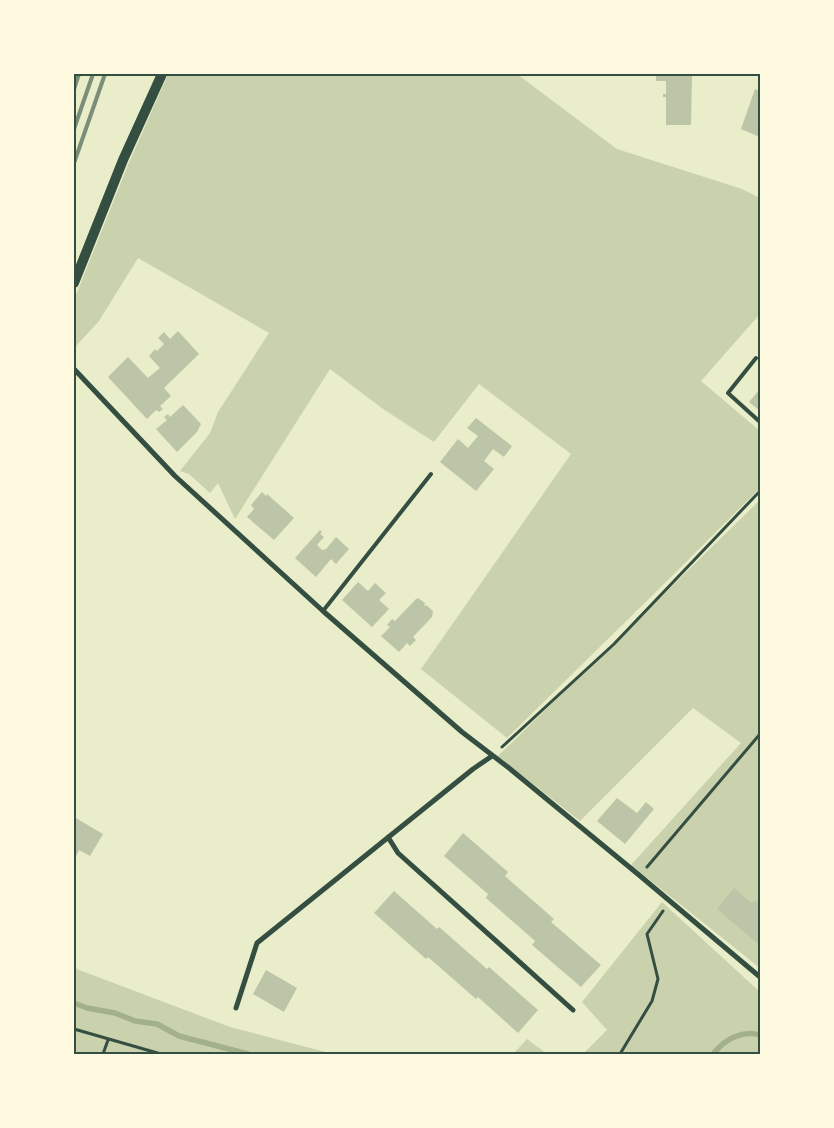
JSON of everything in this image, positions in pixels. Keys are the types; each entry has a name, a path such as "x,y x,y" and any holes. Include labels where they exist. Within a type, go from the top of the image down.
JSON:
{"main road":[{"path":"74,283 123,160 162,74"}],"street":[{"path":"74,369 175,476 324,611 462,732 509,768 639,875 760,978"},
{"path":"236,1008 257,942 473,769 492,756"},
{"path":"388,837 398,853 574,1010"}],"lane":[{"path":"756,358 728,392 760,422"},
{"path":"324,611 431,474"}],"path":[{"path":"492,756 614,644 760,490"},
{"path":"639,875 760,734"},
{"path":"620,1054 652,1001 658,979 647,934 669,902"},
{"path":"74,1029 161,1054"},
{"path":"102,1054 108,1040"}],"green space":[{"path":"168,74 517,74 617,149 742,189 760,198 760,314 701,381 760,431 760,488 507,738 421,669 571,454 479,384 434,442 383,409 330,369 235,519 218,483 210,493 189,474 180,471 210,433 218,412 269,333 138,258 99,321 77,345 74,353 74,300 128,165"},
{"path":"760,500 760,968 631,865 741,743 693,708 580,821 498,756"},
{"path":"662,902 760,992 760,1054 583,1054 607,1030 582,1002"},
{"path":"74,968 230,1027 333,1054 74,1054"},
{"path":"527,1039 547,1054 513,1054"}],"building":[{"path":"656,74 692,74 691,125 666,125 666,97 663,97 663,94 666,94 666,81 656,81"},
{"path":"755,89 760,91 760,137 741,129"},
{"path":"178,331 199,354 164,388 171,396 160,406 163,409 159,412 156,410 147,419 108,377 128,357 148,378 160,368 149,356 155,349 157,351 164,344 158,338 164,332 170,339"},
{"path":"760,389 760,411 749,402"},
{"path":"183,405 201,424 197,432 177,452 156,429 167,420 164,417 168,414 170,417"},
{"path":"476,418 512,446 504,457 493,449 484,461 494,469 476,491 440,462 458,439 468,448 478,436 467,428"},
{"path":"262,492 266,496 267,494 294,518 274,540 247,517 254,509 251,505"},
{"path":"320,530 322,532 320,534 324,537 317,545 322,550 326,549 336,537 349,549 336,564 331,559 316,577 295,558"},
{"path":"358,582 368,591 375,583 386,593 379,600 389,609 372,627 342,600"},
{"path":"418,598 425,603 424,606 426,605 433,611 432,617 413,637 416,640 410,646 407,643 399,652 381,636 390,627 387,625 392,619 395,621"},
{"path":"617,798 637,813 646,802 654,809 625,844 597,821"},
{"path":"74,817 103,834 90,856 79,850 74,861"},
{"path":"463,833 508,872 505,876 554,919 551,922 601,965 581,987 532,945 535,941 486,898 488,894 444,856"},
{"path":"734,888 750,902 757,901 760,898 760,940 757,943 717,909"},
{"path":"394,891 487,969 489,967 538,1010 518,1033 478,997 476,999 428,957 426,959 374,913"},
{"path":"266,970 297,988 284,1012 253,994"}],"waterway":[{"path":"74,1003 87,1008 115,1013 135,1021 157,1024 179,1036 248,1054"},
{"path":"713,1054 734,1037 747,1034 760,1035"}],"railway":[{"path":"74,89 79,74"},
{"path":"74,129 93,74"},
{"path":"74,163 105,74"}]}
